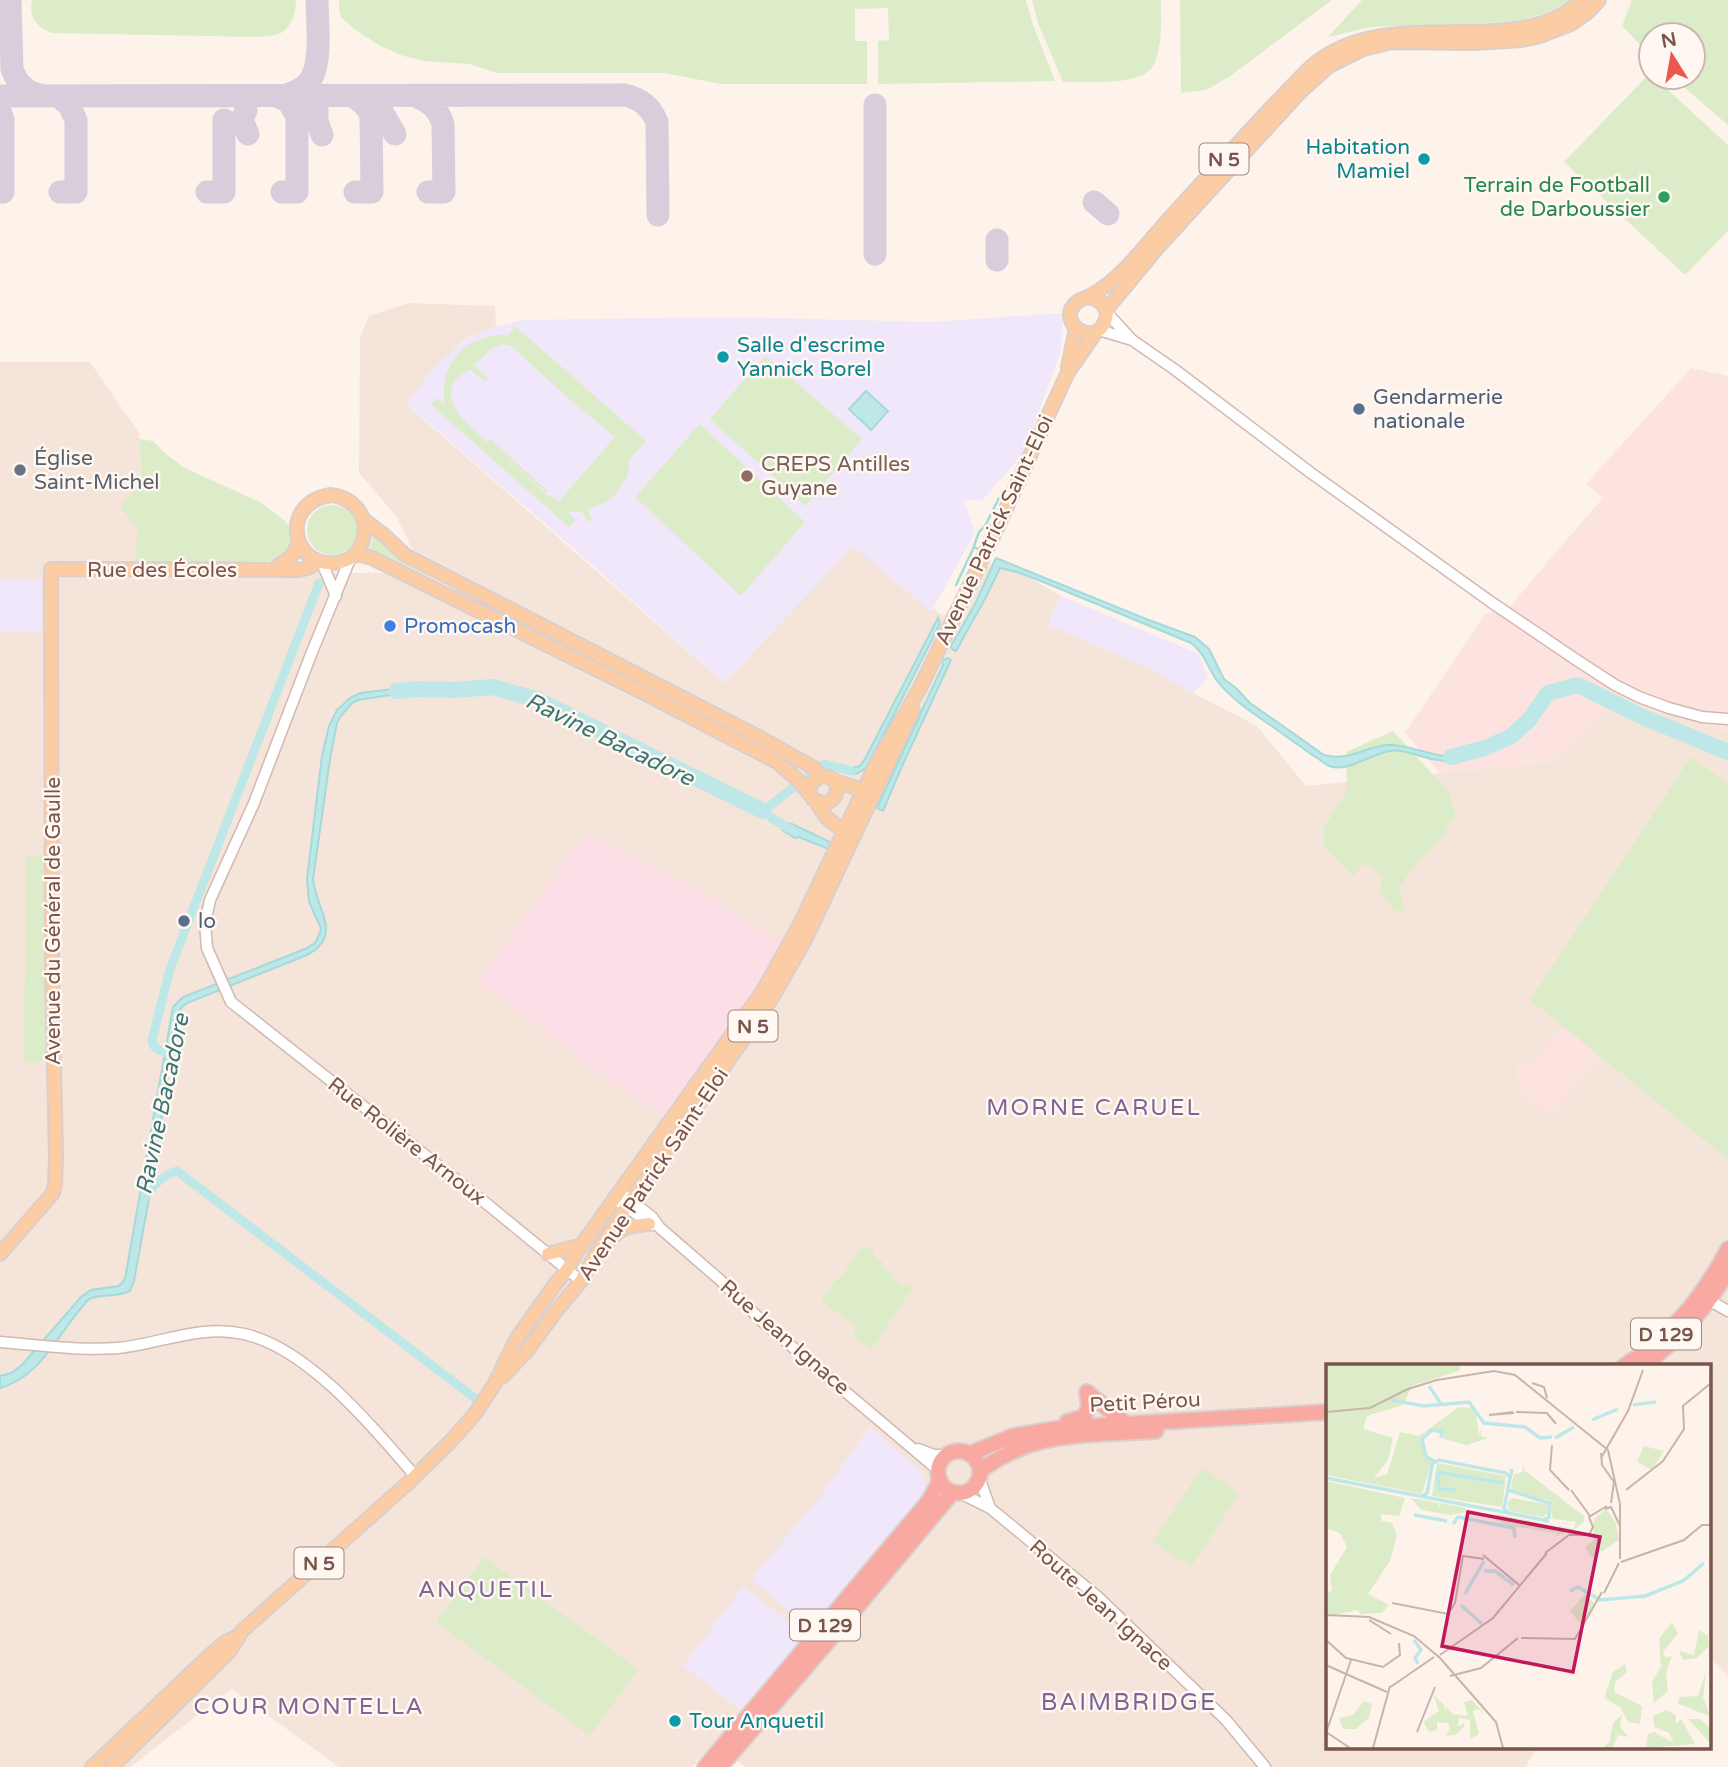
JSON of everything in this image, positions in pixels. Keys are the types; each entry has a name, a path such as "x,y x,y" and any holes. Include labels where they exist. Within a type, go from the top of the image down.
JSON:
{"highway":[{"name":"D 129","path":"1646,1364 1672,1344 1687,1328 1705,1298 1728,1249"},
{"name":"D 129","path":"1627,1364 1663,1337 1705,1298 1728,1271"},
{"path":"1013,1436 1084,1417 1089,1406 1087,1392 1125,1423"},
{"name":"Petit Pérou","path":"969,1454 1013,1436 1060,1428 1326,1412"},
{"name":"Petit Pérou","path":"979,1474 990,1463 1018,1450 1043,1441 1072,1436 1326,1422"},
{"path":"948,1455 959,1451 969,1454 976,1461 979,1474"},
{"name":"D 129","path":"705,1767 930,1499 943,1459 948,1455"},
{"name":"D 129","path":"720,1767 956,1492 972,1488 979,1474"},
{"path":"939,1475 943,1485 956,1492"}],"main road":[{"name":"N 5","path":"1088,297 1124,269 1283,95 1311,66 1335,47 1390,30 1500,29 1531,25 1565,13 1583,0"},
{"name":"N 5","path":"1106,311 1159,246 1301,91 1337,61 1363,49 1392,42 1473,43 1537,37 1571,23 1588,12 1599,0"},
{"path":"1088,297 1098,300 1106,311 1105,321 1097,331 1087,333 1076,328 1071,321 1072,308 1078,301 1088,297"},
{"name":"Avenue Patrick Saint-Eloi","path":"1067,374 1076,328"},
{"name":"Avenue Patrick Saint-Eloi","path":"494,1385 526,1352 581,1282 595,1255 629,1204 772,998 806,938 849,836 862,790 921,686 1067,374 1097,331"},
{"path":"353,556 363,540 365,529 358,509 350,501 337,496 320,497 307,505 296,525 299,543 312,558 321,563 338,563 353,556 372,558 777,762 823,804 834,799 838,782"},
{"path":"363,519 405,555 759,737 818,772 862,790 867,794 869,807"},
{"path":"273,570 292,556 299,543"},
{"name":"Rue des Écoles","path":"51,569 299,570 321,563"},
{"name":"Avenue du Général de Gaulle","path":"0,1254 49,1198 55,1184 51,569"},
{"name":"Avenue Patrick Saint-Eloi","path":"92,1767 210,1655 238,1636 415,1476 474,1415 494,1385 517,1338 763,991 801,922 836,849 849,836 869,807 913,711 921,686"},
{"path":"838,782 861,777 875,766"},
{"path":"807,791 818,772"},
{"path":"807,791 826,817 849,836"},
{"path":"826,817 836,849"},
{"path":"595,1255 618,1231 633,1226 654,1226"},
{"path":"548,1254 582,1245"},
{"name":"Avenue Patrick Saint-Eloi","path":"112,1767 230,1651 238,1636"}],"street":[{"path":"1106,311 1132,340 1311,473 1492,603 1615,685 1669,708 1702,717 1728,719"},
{"path":"1097,331 1132,340"},
{"path":"336,596 353,556"},
{"path":"321,563 336,596"},
{"name":"Rue Rolière Arnoux","path":"336,596 254,803 210,901 205,923 207,948 231,1002 488,1203 581,1282"},
{"name":"Rue Jean Ignace","path":"618,1195 719,1279 764,1323 909,1445 939,1475"},
{"path":"1705,1298 1728,1311"},
{"path":"0,1342 100,1349 131,1346 188,1333 214,1331 246,1334 287,1353 335,1391 370,1424 415,1476"},
{"name":"Rue Jean Ignace","path":"909,1445 934,1455 948,1455"},
{"path":"979,1474 990,1508"},
{"name":"Route Jean Ignace","path":"956,1492 990,1508 1098,1597 1226,1720 1265,1767"}],"shaded area":[{"path":"409,303 495,306 496,326 463,340 407,405 724,683 853,546 943,616 996,558 1061,596 1048,625 1149,668 1257,726 1306,786 1552,762 1618,700 1728,731 1728,1676 1710,1658 1710,1364 1326,1364 1326,1750 1536,1750 1525,1767 745,1767 714,1743 692,1767 339,1767 232,1689 130,1767 0,1767 0,362 90,362 139,433 142,482 137,529 137,572 385,573 663,709 674,686 412,549 396,516 359,473 360,337 369,316"},
{"name":"CREPS Antilles Guyane","path":"1063,313 1060,354 1024,452 982,501 964,500 975,533 931,612 853,546 724,683 407,404 429,373 464,340 496,326 523,320 728,317 930,322"},
{"path":"1691,368 1728,376 1728,731 1618,700 1552,762 1440,773 1405,733 1485,614 1509,608 1603,498 1586,484"},
{"path":"0,580 41,580 41,631 0,632"},
{"path":"1061,596 1199,654 1208,678 1193,693 1149,668 1048,625"},
{"path":"586,833 710,897 782,944 749,1000 664,1116 608,1080 478,981"},
{"path":"1563,1026 1601,1057 1549,1117 1534,1103 1530,1106 1521,1096 1516,1066 1532,1062"},
{"path":"869,1427 922,1472 926,1492 876,1548 810,1630 751,1579 818,1500"},
{"path":"743,1586 805,1634 742,1711 683,1666"}],"green space":[{"path":"32,0 296,0 293,18 285,30 276,35 257,37 52,33 35,21 31,11"},
{"path":"339,0 1026,0 1055,81 878,84 878,41 889,40 888,8 855,9 855,41 867,41 867,84 721,84 664,73 497,73 469,64 424,61 382,47 341,17"},
{"path":"1032,0 1161,0 1160,42 1153,66 1147,73 1125,80 1063,82 1038,23"},
{"path":"1180,0 1332,0 1229,77 1206,90 1181,93"},
{"path":"1362,0 1571,0 1549,12 1516,22 1371,27 1328,37"},
{"path":"1632,0 1728,0 1728,125 1688,91 1707,91 1707,21 1637,21 1637,42 1622,26"},
{"name":"Terrain de Football de Darboussier","path":"1637,86 1637,91 1669,91 1728,145 1728,231 1685,275 1564,162"},
{"path":"515,326 646,441 630,459 627,477 615,495 607,502 587,510 592,520 588,522 582,512 568,512 575,520 569,527 431,405 437,398 445,405 446,376 458,354 479,340 508,335","holes":["502,344 511,346 615,437 559,501 546,494 497,450 548,491 490,439 487,442 474,430 460,415 451,398 456,380 470,369 485,382 488,378 474,365 492,348"]},
{"path":"765,356 862,439 805,506 710,419"},
{"path":"700,424 805,522 741,596 635,497"},
{"path":"139,439 153,441 185,468 262,503 289,527 291,539 287,551 273,561 136,565 137,529 120,506 142,482"},
{"path":"332,505 350,512 357,530 350,548 332,555 314,548 307,530 314,512"},
{"path":"374,530 433,576 432,578 388,557 369,552"},
{"path":"1393,731 1448,791 1456,814 1438,843 1412,869 1399,888 1405,910 1395,911 1380,891 1382,876 1365,863 1353,876 1324,847 1323,829 1347,791 1346,752"},
{"path":"1691,757 1728,784 1728,1159 1530,1000"},
{"path":"45,856 47,1061 24,1061 26,857"},
{"path":"863,1245 874,1251 873,1256 883,1262 881,1266 893,1272 891,1276 902,1286 906,1283 913,1287 871,1350 853,1336 857,1327 821,1301"},
{"path":"1202,1468 1239,1493 1191,1567 1153,1542"},
{"path":"484,1557 638,1669 590,1736 436,1622"}],"water":[{"path":"866,391 888,411 871,430 849,409"},
{"path":"996,558 1195,637 1209,649 1224,679 1250,703 1324,755 1342,757 1388,745 1455,756 1494,744 1516,728 1520,732 1490,752 1457,761 1392,751 1355,764 1329,766 1233,698 1218,682 1203,656 1191,643 1041,581 1000,568 956,651 951,646 975,604"},
{"path":"938,618 940,624 867,767 854,774 840,771 843,765 852,768 860,766 866,757"},
{"path":"942,660 951,660 883,811 877,808 943,665"},
{"path":"418,689 358,700 352,703 337,723 313,879 325,921 324,939 307,955 187,1003 181,1008 150,1193 130,1291 89,1299 28,1374 0,1388 0,1376 11,1373 22,1365 81,1297 91,1290 119,1286 125,1279 173,1007 183,997 315,943 321,928 309,902 307,879 322,756 329,726 337,710 350,698 360,693"},
{"path":"786,823 830,842 829,849 799,837 795,838 782,830"}],"waterway":[{"path":"974,546 999,498"},
{"path":"956,585 974,547 981,551"},
{"path":"167,1053 155,1047 152,1040 170,969 319,583"},
{"name":"Ravine Bacadore","path":"1451,757 1485,748 1510,737 1529,720 1548,693 1578,685 1643,717 1728,752"},
{"name":"Ravine Bacadore","path":"396,691 492,687 536,699 763,811"},
{"path":"794,831 763,811 824,764 852,771"},
{"path":"146,1196 159,1180 177,1171 476,1399"}],"taxiway":[{"path":"10,0 12,69 23,86 41,95"},
{"path":"284,96 303,88 313,75 318,43 317,0"},
{"path":"0,96 624,95 644,104 657,122 658,215"},
{"path":"58,96 69,105 76,120 76,192 60,192"},
{"path":"277,96 288,101 297,116 297,192 282,192"},
{"path":"352,96 368,109 371,116 372,192 355,192"},
{"path":"415,96 433,106 443,124 444,192 428,192"},
{"path":"875,105 875,254"},
{"path":"317,109 317,121 322,135"},
{"path":"246,110 242,120 248,134"},
{"path":"381,110 395,134"},
{"path":"0,111 3,120 3,192 0,192"},
{"path":"207,192 224,192 224,120"},
{"path":"1094,202 1108,214"},
{"path":"997,240 997,260"}],"place":[{"name":"Habitation Mamiel","path":"1424,159"},
{"name":"Terrain de Football de Darboussier","path":"1664,197"},
{"name":"Salle d'escrime Yannick Borel","path":"723,357"},
{"name":"Gendarmerie nationale","path":"1359,409"},
{"name":"Église Saint-Michel","path":"20,470"},
{"name":"CREPS Antilles Guyane","path":"747,476"},
{"name":"Promocash","path":"390,626"},
{"name":"lo","path":"184,921"},
{"name":"Tour Anquetil","path":"675,1721"}],"district":[{"name":"MORNE CARUEL","path":"1094,1107"},
{"name":"ANQUETIL","path":"486,1589"},
{"name":"BAIMBRIDGE","path":"1129,1702"},
{"name":"COUR MONTELLA","path":"309,1706"}]}
